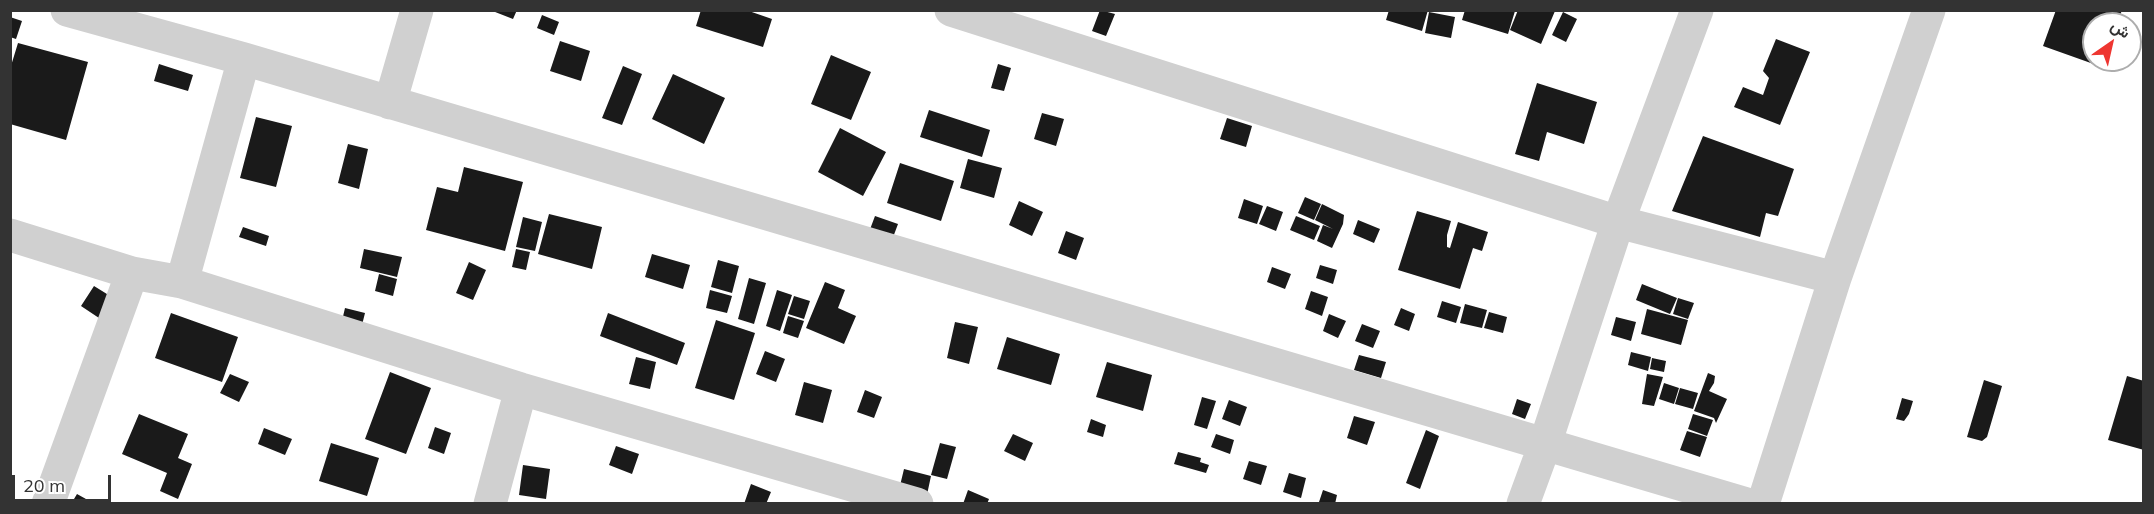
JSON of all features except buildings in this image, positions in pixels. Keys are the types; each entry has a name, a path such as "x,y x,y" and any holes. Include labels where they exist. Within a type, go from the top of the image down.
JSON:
{"street":[{"path":"68,10 244,59 1747,504"},
{"path":"390,104 417,10"},
{"path":"951,10 1618,222 1835,278"},
{"path":"1523,504 1618,222 1697,10"},
{"path":"1763,504 1835,278 1929,10"},
{"path":"182,282 244,59"},
{"path":"10,235 132,273 182,282 521,389 917,504"},
{"path":"48,504 132,273"},
{"path":"490,504 521,389"}]}
